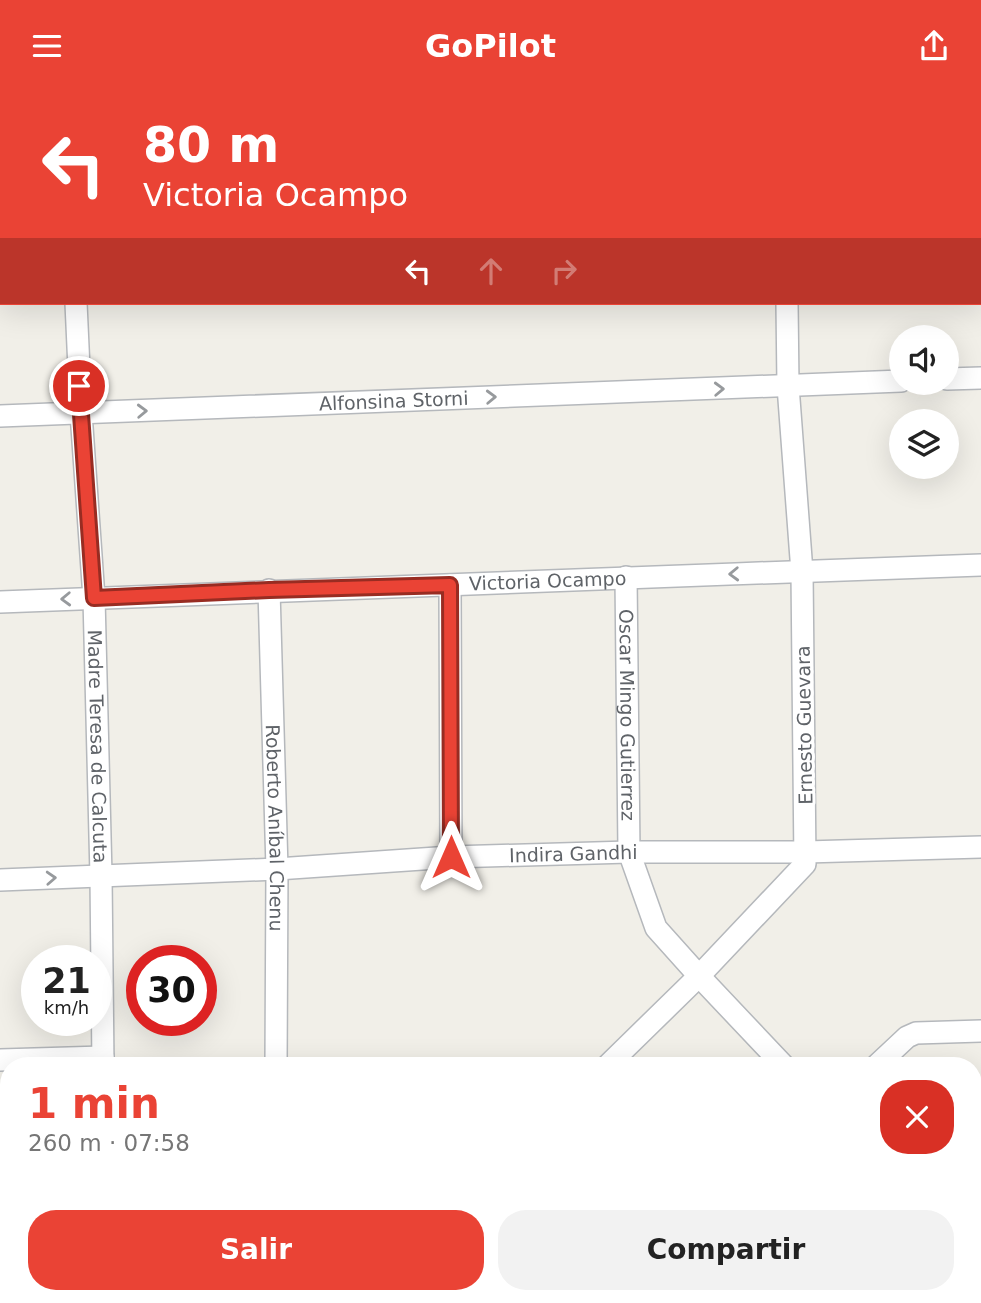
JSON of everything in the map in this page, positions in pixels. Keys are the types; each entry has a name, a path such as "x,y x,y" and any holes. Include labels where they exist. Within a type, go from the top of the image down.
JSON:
{"street":[{"name":"Madre Teresa de Calcuta","path":"76,305 94,598 103,1057"},
{"name":"Ernesto Guevara","path":"787,305 788,386 802,572 806,852"},
{"path":"959,378 981,377"},
{"name":"Alfonsina Storni","path":"0,416 889,382"},
{"name":"Victoria Ocampo","path":"0,602 981,565"},
{"name":"Oscar Mingo Gutierrez","path":"626,577 629,852 656,928 776,1057"},
{"path":"450,585 451,857"},
{"name":"Roberto Aníbal Chenu","path":"269,590 277,869 276,1057"},
{"name":"Indira Gandhi","path":"0,880 277,869 451,857 981,847"},
{"path":"616,1057 699,976 805,865 806,852"},
{"path":"885,1057 907,1037 916,1033 981,1031"}],"route":[{"path":"79,386 94,598 450,585 451,857"}]}
